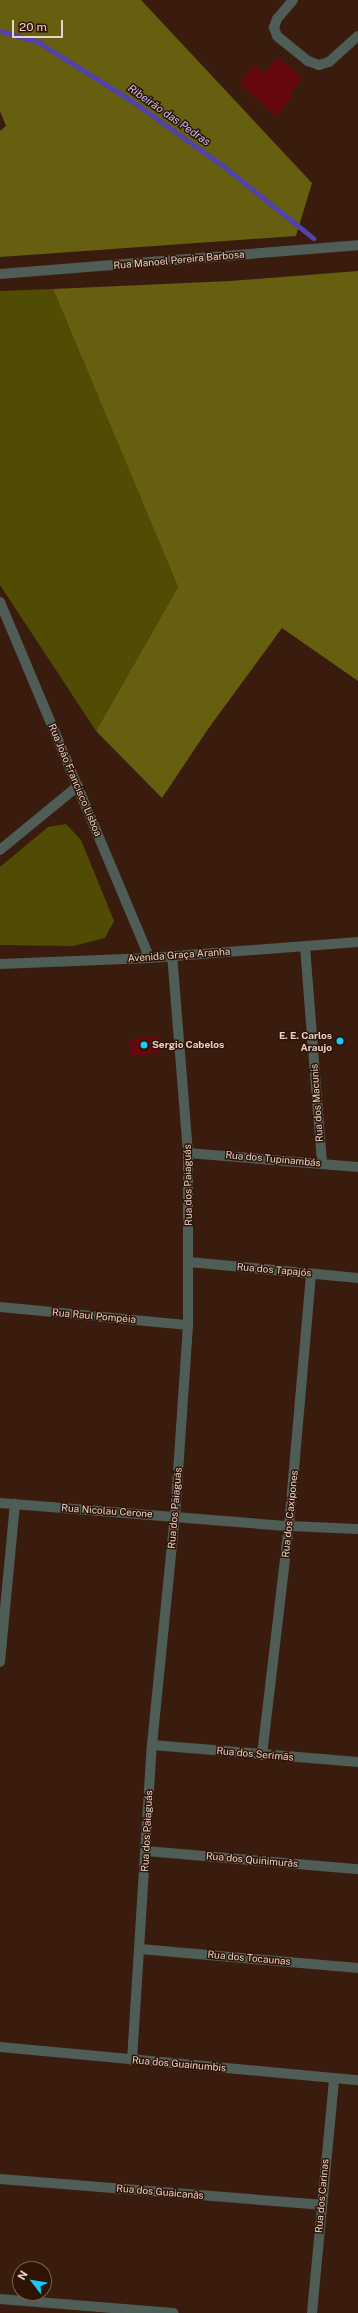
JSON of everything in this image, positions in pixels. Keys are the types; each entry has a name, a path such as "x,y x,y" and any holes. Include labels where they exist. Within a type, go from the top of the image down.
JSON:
{"street":[{"path":"293,0 277,19 274,27 277,36 308,61 319,65 329,62 358,36"},
{"name":"Rua Manoel Pereira Barbosa","path":"0,274 358,245"},
{"name":"Rua João Francisco Lisboa","path":"0,602 150,958"},
{"path":"0,850 78,786"},
{"name":"Avenida Graça Aranha","path":"0,964 150,958 358,942"},
{"name":"Rua dos Macunis","path":"305,947 322,1163"},
{"name":"Rua dos Paiaguás","path":"132,2060 152,1746 175,1516 188,1325 188,1153 172,956"},
{"name":"Rua dos Tupinambás","path":"188,1153 358,1167"},
{"name":"Rua dos Tapajós","path":"189,1262 358,1278"},
{"name":"Rua dos Caxipones","path":"262,1755 289,1526 311,1274"},
{"name":"Rua Raul Pompéia","path":"0,1307 188,1325"},
{"name":"Rua Nicolau Cerone","path":"0,1503 289,1526 358,1529"},
{"path":"0,1662 15,1504"},
{"name":"Rua dos Serimãs","path":"152,1746 358,1762"},
{"name":"Rua dos Quinimurãs","path":"146,1851 358,1869"},
{"name":"Rua dos Tocaunas","path":"140,1949 358,1968"},
{"name":"Rua dos Guainumbis","path":"0,2047 334,2079 358,2080"},
{"name":"Rua dos Carinas","path":"312,2313 334,2079"},
{"name":"Rua dos Guaicanãs","path":"0,2179 321,2205"},
{"path":"0,2299 173,2313"}],"shaded area":[{"path":"0,0 141,0 312,183 296,236 0,257 0,131 6,126 0,111"},
{"path":"358,271 358,681 282,628 208,729 162,798 96,731 178,587 53,289 230,281"},
{"path":"53,289 178,587 96,731 0,585 0,291"},
{"path":"66,824 81,840 114,921 105,938 73,946 0,945 0,867 48,827"}],"building":[{"path":"278,57 302,79 290,93 293,96 276,116 239,83 255,64 264,73"},
{"name":"Sergio Cabelos","path":"158,1036 160,1053 131,1056 129,1040"}],"waterway":[{"name":"Ribeirão das Pedras","path":"0,31 38,42 129,99 222,165 313,238"}],"place":[{"name":"E. E. Carlos Araujo","path":"340,1041"},
{"name":"Sergio Cabelos","path":"144,1045"}]}
